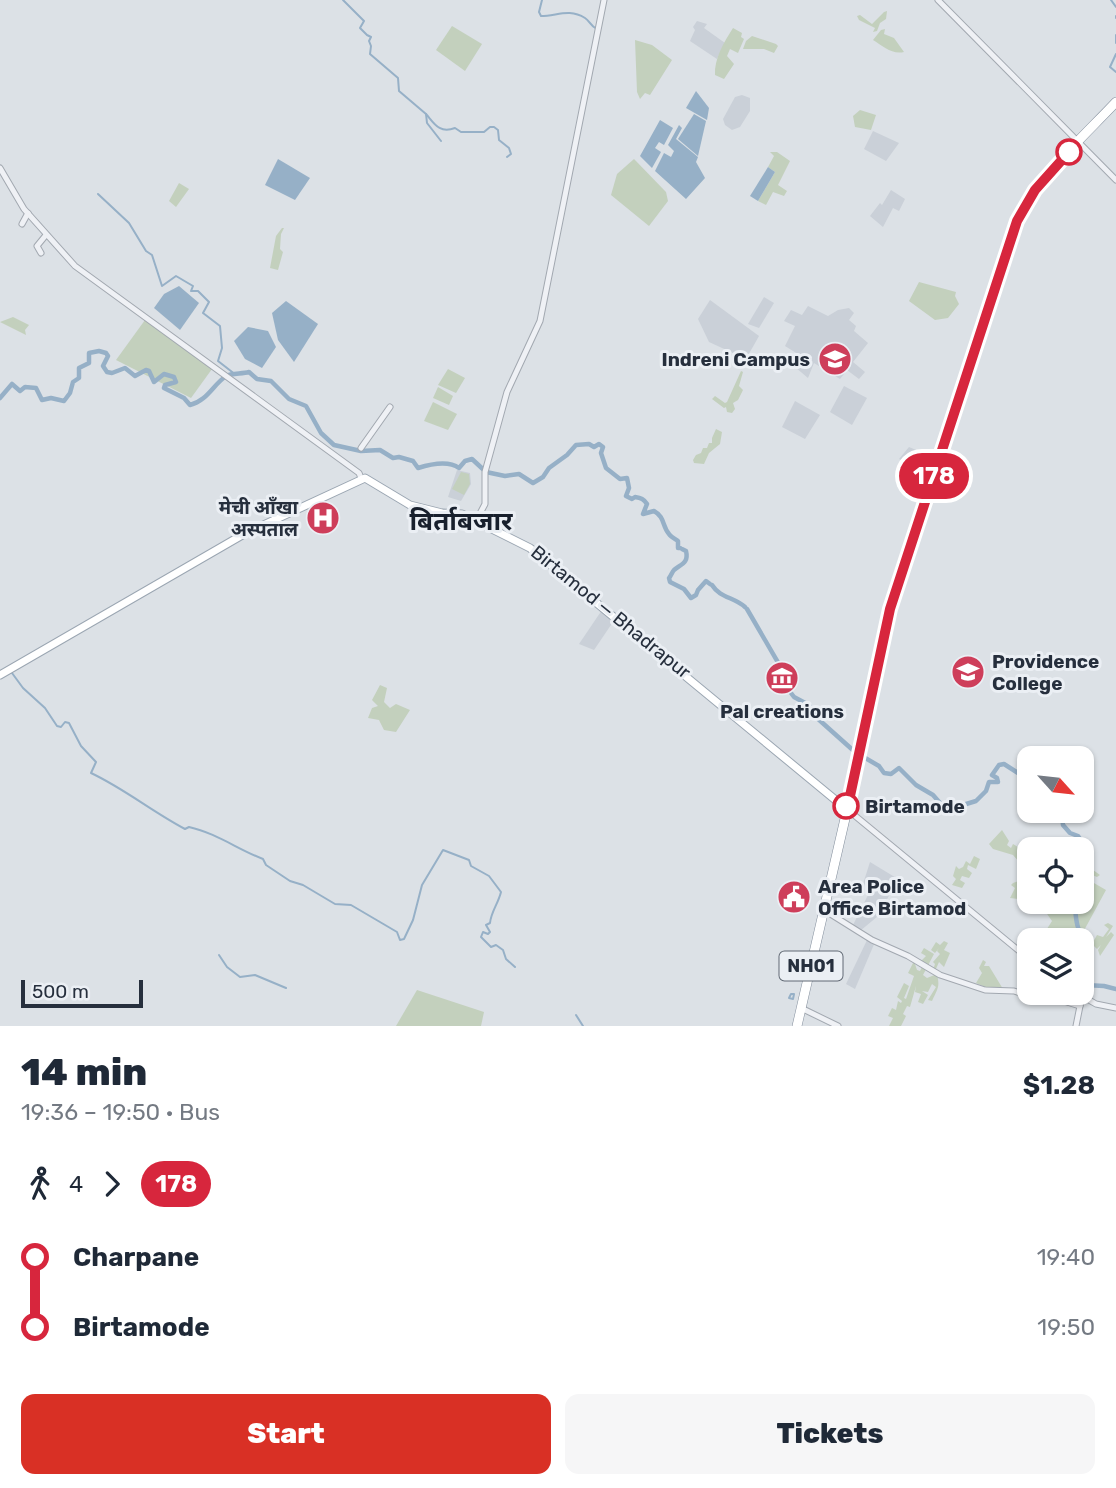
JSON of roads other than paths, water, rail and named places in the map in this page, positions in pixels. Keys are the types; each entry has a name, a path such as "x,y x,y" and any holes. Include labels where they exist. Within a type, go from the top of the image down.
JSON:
{"highway":[{"name":"NH01","path":"797,1026 890,609 1017,221 1035,190 1116,102"}],"main road":[{"path":"0,675 255,528 361,477"},
{"name":"Birtamod — Bhadrapur","path":"361,477 403,500 435,512 462,514 477,520 530,548 847,808"}],"street":[{"path":"477,520 485,504 485,471 508,392 540,321 604,0"},
{"path":"938,0 1116,180"},
{"path":"0,168 28,214 75,266 361,477"},
{"path":"22,224 23,218 28,214"},
{"path":"41,253 37,246 46,236"},
{"path":"361,448 390,407"},
{"path":"847,808 1017,949"},
{"path":"825,908 872,940 908,956 940,975 985,990 1014,991 1040,1000 1057,999 1080,1006 1076,1026"},
{"path":"1094,1002 1116,1007"},
{"path":"802,1009 838,1026"}],"water":[{"path":"696,91 709,108 707,120 686,108"},
{"path":"694,114 706,121 698,156 678,139"},
{"path":"660,120 673,128 664,145 659,142 655,148 661,152 652,168 640,156"},
{"path":"679,125 682,128 676,139 698,157 696,162 705,178 686,199 655,171 664,153 671,157 674,151 668,145"},
{"path":"278,159 310,178 295,200 265,185"},
{"path":"768,167 775,172 758,201 750,196"},
{"path":"179,286 199,303 180,330 154,308 164,294"},
{"path":"286,301 318,324 294,362 278,340 272,313"},
{"path":"248,327 268,331 276,347 262,368 245,359 234,341"}],"waterway":[{"path":"343,0 364,21 360,28 371,37 370,54 398,78 399,91 426,114 427,123 441,141"},
{"path":"542,0 539,12 541,16 574,13 585,18 597,29"},
{"path":"1111,0 1116,7"},
{"path":"1116,35 1116,43"},
{"path":"1116,54 1110,67 1116,72"},
{"path":"426,114 438,127 445,130 455,128 461,132 484,132 494,127 498,130 499,140 509,148 511,154 507,157"},
{"path":"98,194 129,223 146,251 152,255 162,286 176,276 193,286 191,291 198,291 209,302 203,313 220,326 222,348 218,361 236,375"},
{"path":"0,398 12,384 20,391 25,387 36,388 42,400 51,398 64,401 73,382 79,378 79,368 89,363 89,353 99,351 108,356 103,366 107,372 125,368 135,376 146,370 154,382 164,374 174,377 176,382 165,385 164,388 184,398 190,405 201,400 226,376 249,372 257,379 271,381 289,399 306,406 321,433 334,445 361,451 380,450 393,458 413,461 418,468 445,463 459,468 465,461 472,459 486,472 505,476 519,474 533,483 543,477 549,468 576,445 589,444 594,447 599,444 603,447 601,453 606,468 620,479 627,478 629,488 626,496 645,501 647,504 643,514 654,511 658,513 680,548"},
{"path":"682,549 686,551 686,558 684,563 673,571 670,582 684,589 691,598 706,581 710,584"},
{"path":"712,585 719,593 745,607"},
{"path":"747,609 787,678 785,685 794,697 809,705 817,718 855,752 879,766 884,773 891,774 899,768 940,803 953,808 976,801 986,791 989,782 998,782 992,775 999,765 1004,764 1017,772"},
{"path":"12,673 23,688 45,708 57,726 69,723 81,746 96,762 91,773 185,829 189,827 218,837 263,859 266,865 290,881 303,885 335,904 351,905 397,932 400,940 404,939 413,920 422,885 443,850 469,860 471,866 489,876 501,892 490,923 486,925 490,932 483,932 481,937 491,947 496,945 503,950 506,959 515,967"},
{"path":"1063,823 1070,833 1079,837"},
{"path":"1076,914 1078,928"},
{"path":"219,955 227,967 240,977 255,975 286,988"},
{"path":"1094,985 1116,989"},
{"path":"791,994 794,994 793,999 789,998 791,994"},
{"path":"576,1015 583,1026"}],"place":[{"name":"Indreni Campus","path":"835,359"},
{"name":"मेची आँखा अस्पताल","path":"323,518"},
{"name":"Providence College","path":"968,672"},
{"name":"Pal creations","path":"782,678"},
{"name":"Birtamode","path":"846,806"},
{"name":"Area Police Office Birtamod","path":"794,897"}],"district":[{"name":"बिर्ताबजार","path":"461,521"}]}
